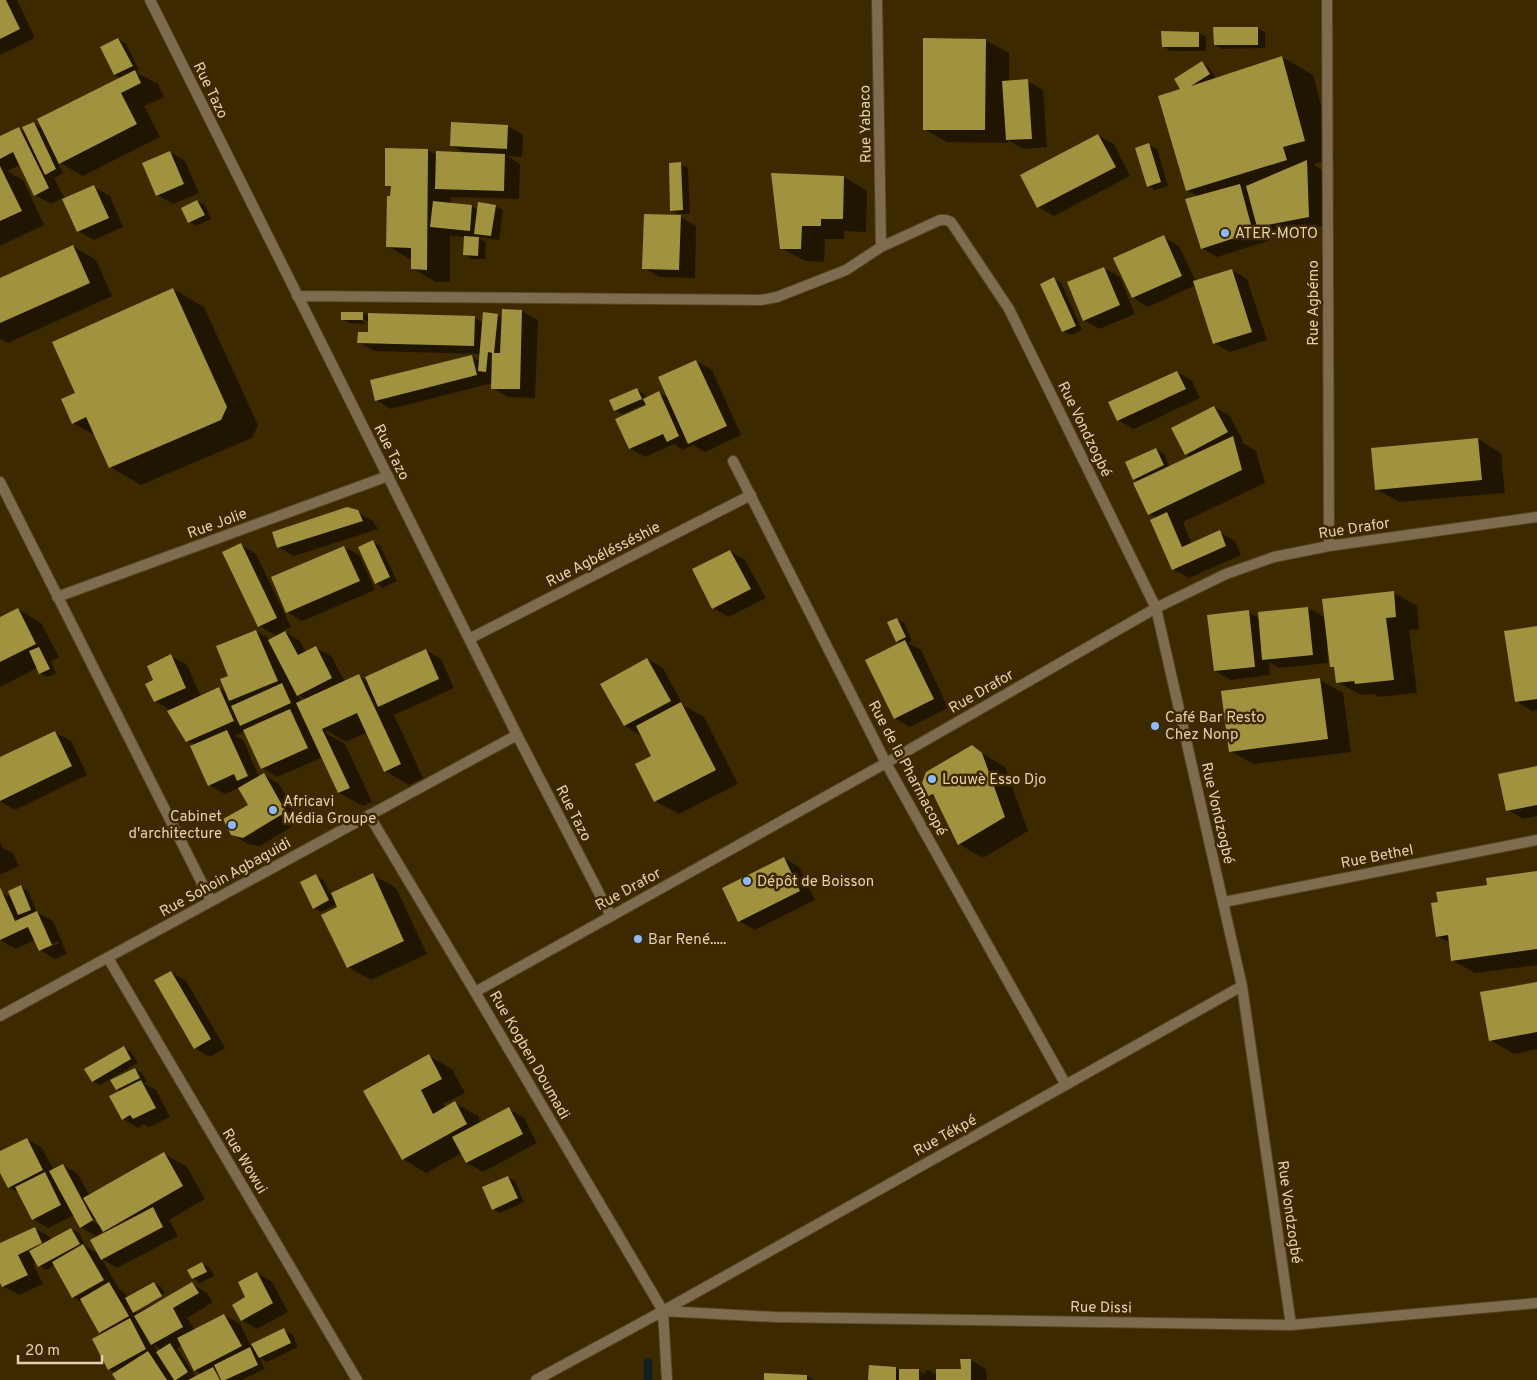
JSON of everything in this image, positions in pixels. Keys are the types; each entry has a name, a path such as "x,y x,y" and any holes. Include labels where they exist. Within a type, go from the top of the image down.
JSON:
{"street":[{"name":"Rue Tazo","path":"150,0 517,735 611,916"},
{"name":"Rue Yabaco","path":"877,0 881,247"},
{"name":"Rue Agbémo","path":"1327,0 1329,546"},
{"name":"Rue Vondzogbé","path":"297,296 761,300 777,296 846,270 881,247 940,220 952,222 1009,309 1156,608 1242,986 1291,1325"},
{"name":"Rue de la Pharmacopé","path":"734,460 886,763 1066,1085"},
{"name":"Rue Jolie","path":"57,597 388,476"},
{"path":"0,482 211,901"},
{"name":"Rue Agbélésséshie","path":"469,639 751,495"},
{"name":"Rue Drafor","path":"476,992 886,763 1156,608 1226,574 1274,557 1329,546 1537,517"},
{"name":"Rue Sohoin Agbaguidi","path":"0,1016 517,735"},
{"name":"Rue Kogben Doumadi","path":"369,816 476,992 663,1310"},
{"name":"Rue Bethel","path":"1224,902 1537,840"},
{"name":"Rue Wowui","path":"108,958 357,1380"},
{"name":"Rue Tékpé","path":"536,1380 1242,986"},
{"name":"Rue Dissi","path":"663,1310 775,1317 1291,1325 1537,1303"},
{"path":"663,1310 667,1380"}],"building":[{"path":"0,0 6,0 20,29 0,39"},
{"path":"1213,27 1258,27 1258,45 1214,45"},
{"path":"1161,31 1199,32 1199,47 1162,47"},
{"path":"118,38 133,66 114,75 100,47"},
{"path":"923,38 986,39 985,130 923,130"},
{"path":"1282,56 1305,141 1283,147 1287,160 1186,191 1158,96 1180,89 1174,79 1202,61 1210,74 1191,86"},
{"path":"135,70 141,83 121,93 137,124 59,164 37,119"},
{"path":"1028,79 1032,139 1006,140 1002,81"},
{"path":"34,122 56,169 45,175 22,127"},
{"path":"451,122 508,125 507,149 450,146"},
{"path":"19,127 49,188 34,196 13,152 0,159 0,136"},
{"path":"1098,134 1116,167 1037,208 1020,175"},
{"path":"1149,143 1161,182 1147,187 1135,148"},
{"path":"385,148 428,149 427,270 411,269 411,248 386,247 387,196 390,196 391,186 385,186"},
{"path":"170,151 184,184 156,196 142,163"},
{"path":"436,151 505,154 504,191 435,189"},
{"path":"1307,160 1309,217 1257,227 1246,186"},
{"path":"681,162 683,210 670,211 669,163"},
{"path":"0,166 22,211 0,221"},
{"path":"771,173 844,176 843,219 821,219 821,226 802,226 801,249 780,249"},
{"path":"1240,184 1253,232 1201,249 1185,199"},
{"path":"94,185 109,218 77,232 62,199"},
{"path":"197,200 205,215 188,223 181,208"},
{"path":"433,201 472,205 470,231 430,227"},
{"path":"478,202 496,205 491,236 474,234"},
{"path":"644,214 681,215 679,270 642,269"},
{"path":"1164,235 1182,276 1132,298 1113,258"},
{"path":"464,236 479,237 478,256 463,255"},
{"path":"73,245 90,283 0,323 0,278"},
{"path":"1104,267 1120,305 1083,321 1067,282"},
{"path":"1232,269 1252,332 1213,344 1193,281"},
{"path":"1054,277 1076,326 1062,332 1040,284"},
{"path":"173,288 227,407 221,420 109,468 86,417 72,424 61,399 75,393 52,342"},
{"path":"502,309 522,310 520,389 491,389 492,353 488,352 486,372 478,371 483,312 498,314 494,353 500,353"},
{"path":"341,312 363,312 363,320 341,320"},
{"path":"368,313 475,316 474,346 357,343 358,332 368,332"},
{"path":"472,355 477,375 375,401 370,380"},
{"path":"696,360 727,426 688,444 658,377"},
{"path":"1177,371 1186,389 1117,421 1108,402"},
{"path":"637,388 642,399 614,411 609,400"},
{"path":"659,391 679,436 667,442 663,434 629,449 615,419 646,405 643,399"},
{"path":"1214,406 1228,432 1185,455 1171,428"},
{"path":"1233,436 1242,470 1148,515 1133,483"},
{"path":"1478,438 1482,480 1375,490 1371,448"},
{"path":"1156,448 1164,465 1133,480 1125,462"},
{"path":"347,507 358,510 363,521 277,548 272,532"},
{"path":"1167,512 1182,547 1220,530 1226,546 1172,570 1150,520"},
{"path":"373,540 390,577 375,584 358,547"},
{"path":"241,543 277,618 258,627 222,552"},
{"path":"344,546 360,581 286,613 271,577"},
{"path":"730,550 751,589 712,609 692,569"},
{"path":"1394,591 1396,617 1386,618 1394,680 1355,684 1354,681 1336,683 1334,667 1330,667 1322,599"},
{"path":"1308,607 1313,655 1262,660 1258,612"},
{"path":"18,608 36,644 0,662 0,617"},
{"path":"1249,610 1255,667 1214,671 1207,615"},
{"path":"897,618 906,637 896,642 887,622"},
{"path":"1537,626 1537,699 1515,702 1504,631"},
{"path":"256,630 278,681 229,701 220,679 228,676 216,646"},
{"path":"285,631 298,655 316,646 332,678 297,696 268,640"},
{"path":"905,640 934,699 894,719 865,660"},
{"path":"39,647 50,669 39,674 29,651"},
{"path":"426,649 439,679 378,707 365,677"},
{"path":"171,654 186,688 154,702 145,684 153,680 147,666"},
{"path":"647,658 671,701 624,726 600,684"},
{"path":"359,674 401,764 384,772 357,713 322,729 350,788 338,793 296,703"},
{"path":"1320,678 1328,739 1229,752 1221,691"},
{"path":"282,683 291,703 240,726 231,706"},
{"path":"219,687 234,721 186,742 167,711"},
{"path":"681,702 716,770 654,802 635,764 651,756 636,726"},
{"path":"290,709 308,748 261,769 243,730"},
{"path":"227,730 248,776 237,781 234,774 208,786 190,746"},
{"path":"55,731 72,766 0,801 0,757"},
{"path":"972,745 982,753 1005,817 958,845 933,794 928,796 922,783 926,772"},
{"path":"1537,766 1537,805 1506,811 1498,774"},
{"path":"264,773 286,812 243,838 231,835 223,819 248,805 238,788"},
{"path":"784,857 800,891 738,922 722,888"},
{"path":"1537,871 1537,949 1451,961 1448,935 1436,937 1431,903 1438,902 1436,892 1487,885 1486,878"},
{"path":"373,873 404,941 347,968 321,915 337,907 331,893"},
{"path":"316,874 329,900 313,909 300,882"},
{"path":"21,885 31,910 18,915 8,891"},
{"path":"0,887 15,921 37,911 52,945 39,951 28,927 0,940"},
{"path":"171,971 211,1039 194,1049 154,980"},
{"path":"1537,982 1537,1032 1489,1041 1480,992"},
{"path":"124,1046 131,1059 92,1082 84,1069"},
{"path":"429,1054 442,1079 421,1090 433,1114 455,1101 467,1124 402,1160 363,1091"},
{"path":"135,1068 140,1078 116,1090 110,1080"},
{"path":"141,1080 156,1108 133,1119 130,1115 122,1120 109,1096"},
{"path":"509,1107 523,1134 466,1163 452,1137"},
{"path":"27,1138 43,1170 8,1188 0,1173 0,1151"},
{"path":"164,1152 183,1186 103,1232 83,1198"},
{"path":"63,1164 93,1220 80,1228 49,1171"},
{"path":"45,1172 61,1205 32,1220 15,1187"},
{"path":"508,1176 518,1198 492,1210 482,1187"},
{"path":"153,1207 163,1227 101,1260 90,1240"},
{"path":"35,1227 42,1243 18,1255 28,1275 2,1287 0,1283 0,1243"},
{"path":"71,1228 80,1244 38,1267 29,1251"},
{"path":"83,1244 104,1280 72,1298 52,1262"},
{"path":"202,1262 207,1272 192,1279 187,1270"},
{"path":"257,1272 273,1303 241,1321 232,1305 245,1297 238,1282"},
{"path":"109,1282 129,1316 99,1333 80,1299"},
{"path":"154,1282 162,1296 133,1313 125,1298"},
{"path":"192,1282 199,1293 173,1308 183,1327 151,1345 134,1316"},
{"path":"224,1314 242,1346 194,1371 177,1338"},
{"path":"130,1318 146,1349 108,1370 92,1339"},
{"path":"284,1328 291,1343 259,1358 251,1344"},
{"path":"170,1343 188,1372 176,1380 174,1380 156,1352"},
{"path":"250,1347 258,1365 225,1380 221,1380 214,1365"},
{"path":"148,1351 167,1380 116,1380 112,1374"},
{"path":"960,1359 971,1359 971,1380 936,1380 936,1369 961,1369"},
{"path":"869,1365 896,1367 896,1380 868,1380"},
{"path":"213,1367 220,1380 188,1380"},
{"path":"899,1369 919,1369 919,1380 899,1380"},
{"path":"764,1373 807,1375 807,1380 764,1380"}],"waterway":[{"path":"648,1363 648,1380"}],"place":[{"name":"ATER-MOTO","path":"1225,233"},
{"name":"Café Bar Resto Chez Nonp","path":"1155,726"},
{"name":"Louwè Esso Djo","path":"932,779"},
{"name":"Africavi Média Groupe","path":"273,810"},
{"name":"Cabinet d'architecture","path":"232,825"},
{"name":"Dépôt de Boisson","path":"747,881"},
{"name":"Bar René.....","path":"638,939"}]}
